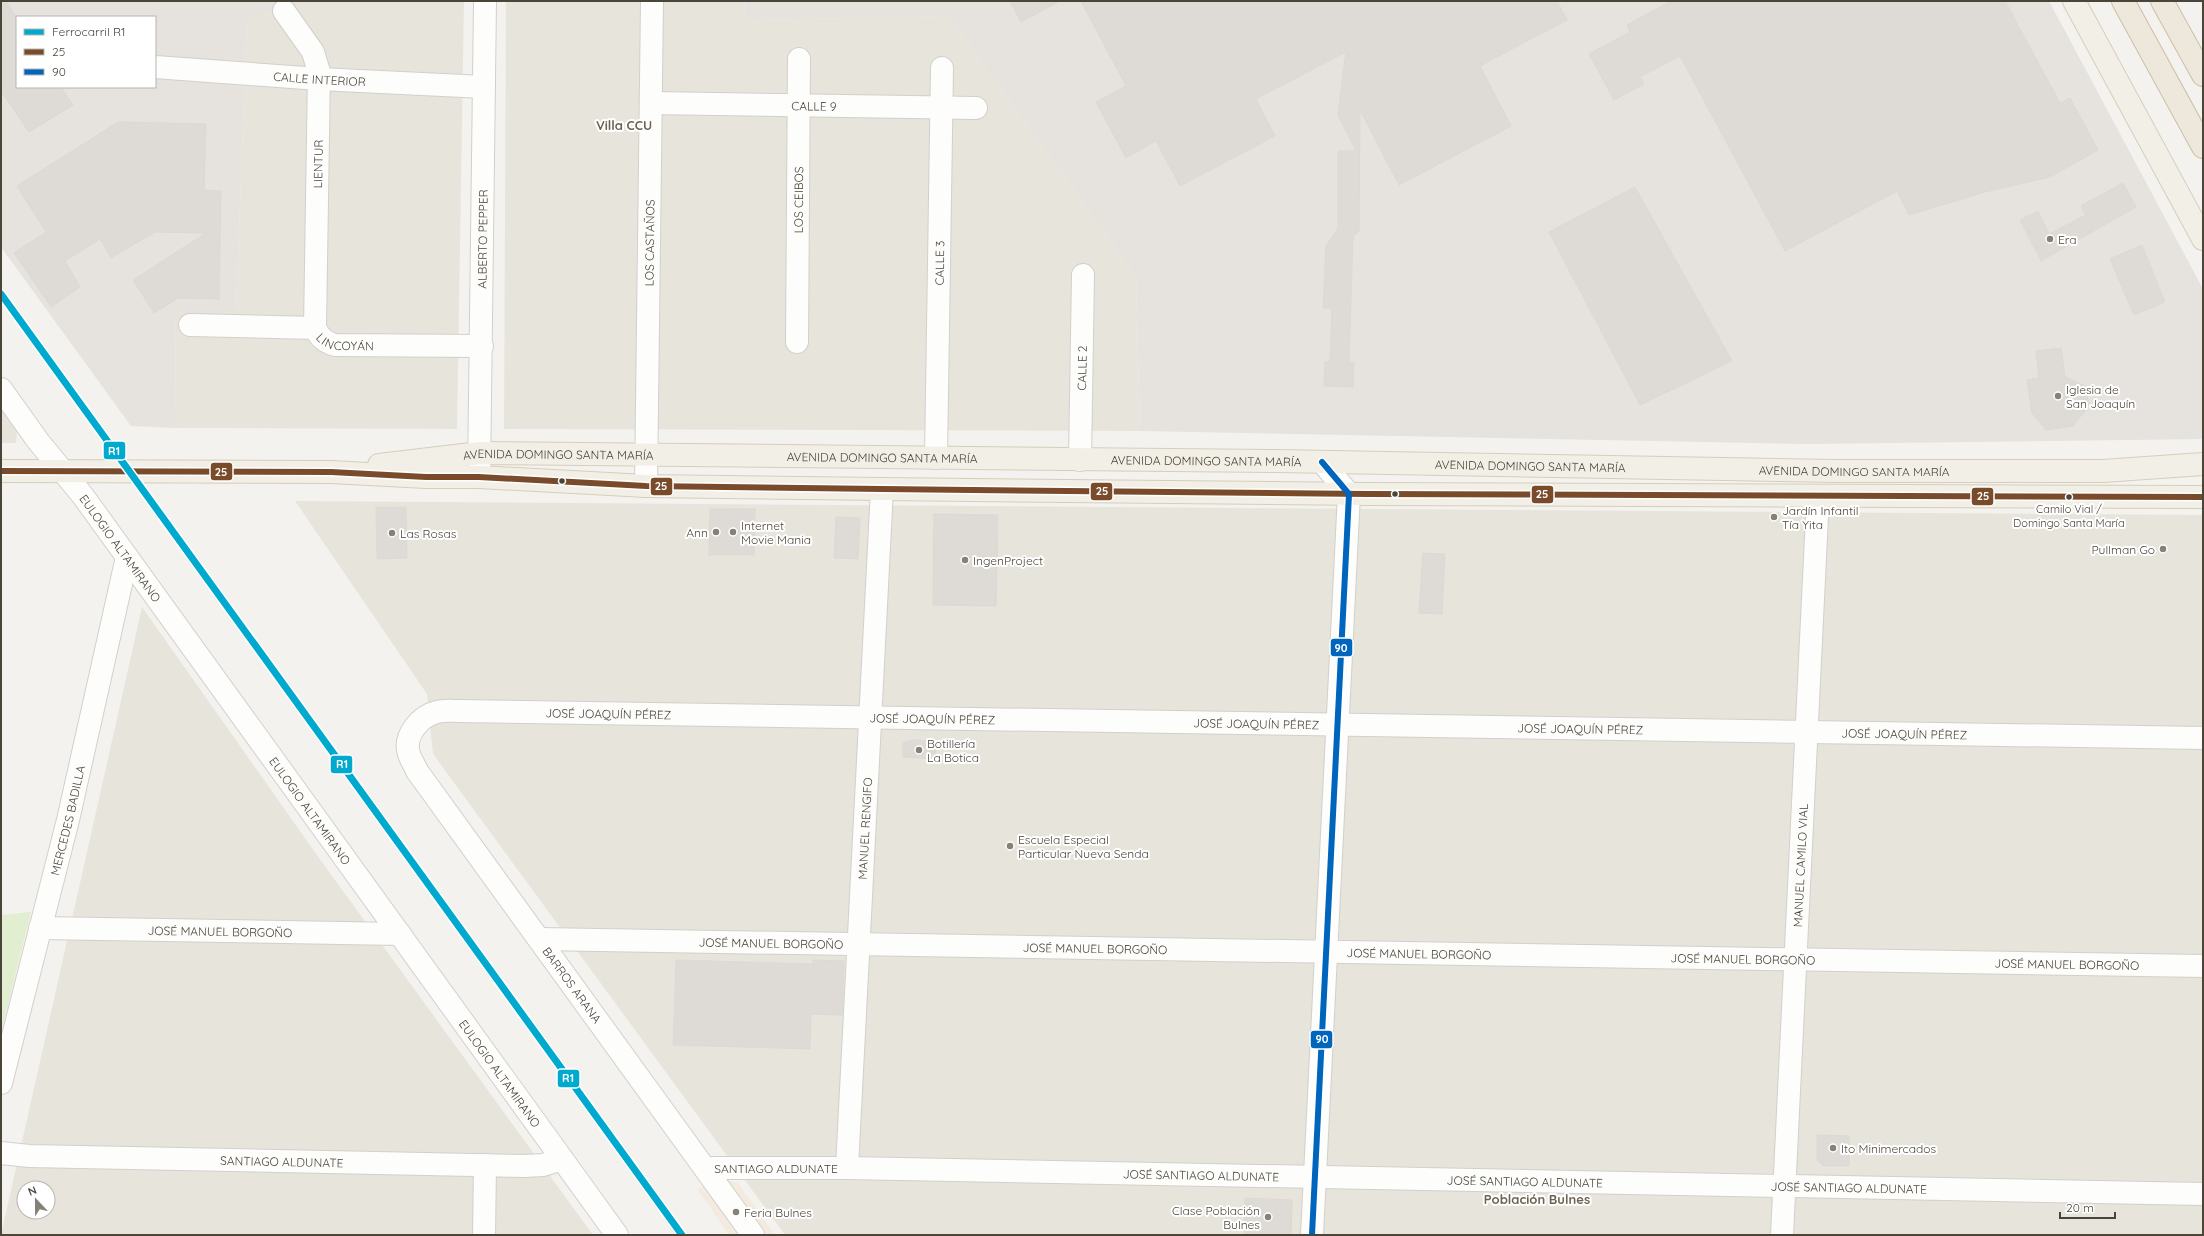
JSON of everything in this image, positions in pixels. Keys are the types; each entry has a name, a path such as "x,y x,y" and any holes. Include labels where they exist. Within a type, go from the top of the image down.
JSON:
{"highway":[{"path":"2123,1 2203,147"},
{"path":"2162,1 2203,75"}],"main road":[{"path":"2074,1 2203,239"},
{"name":"AVENIDA DOMINGO SANTA MARÍA","path":"331,472 427,458 480,453 646,456 1322,462 1837,471 2103,471 2203,464"},
{"name":"AVENIDA DOMINGO SANTA MARÍA","path":"1,471 331,472 426,477 479,477 646,486 882,489 1349,494 2203,497"},
{"path":"1818,496 1826,482 1837,471"}],"street":[{"name":"ALBERTO PEPPER","path":"479,477 482,346 485,1"},
{"name":"LOS CASTAÑOS","path":"646,486 652,1"},
{"name":"LIENTUR","path":"284,11 316,58 319,79 315,328"},
{"name":"LOS CEIBOS","path":"797,342 799,59"},
{"name":"CALLE INTERIOR","path":"156,67 319,79 484,87"},
{"name":"CALLE 3","path":"936,458 942,68"},
{"name":"CALLE 9","path":"651,103 976,108"},
{"name":"CALLE 2","path":"1080,460 1083,275"},
{"name":"LINCOYÁN","path":"190,325 315,328 322,339 335,345 482,346"},
{"name":"EULOGIO ALTAMIRANO","path":"1,389 38,441 127,557 617,1235"},
{"path":"1312,1235 1349,494 1322,462"},
{"name":"MANUEL RENGIFO","path":"848,1168 882,489"},
{"name":"MANUEL CAMILO VIAL","path":"1782,1235 1805,732 1818,496"},
{"name":"MERCEDES BADILLA","path":"1,1083 68,820 127,557"},
{"name":"JOSÉ JOAQUÍN PÉREZ","path":"412,730 427,716 437,712 459,711 2203,738"},
{"name":"BARROS ARANA","path":"412,730 408,741 408,754 417,771 753,1235"},
{"name":"JOSÉ MANUEL BORGOÑO","path":"40,928 400,934"},
{"name":"JOSÉ MANUEL BORGOÑO","path":"539,939 2203,966"},
{"name":"SANTIAGO ALDUNATE","path":"1,1154 29,1156 534,1166 562,1159"},
{"path":"484,1235 485,1165"},
{"name":"SANTIAGO ALDUNATE","path":"705,1168 848,1168"},
{"name":"JOSÉ SANTIAGO ALDUNATE","path":"848,1168 2203,1194"}],"shaded area":[{"path":"1,1 296,1 247,19 236,311 175,314 176,428 131,426 1,247"},
{"path":"296,1 464,1 457,429 176,428 175,314 236,310 247,18"},
{"path":"506,1 744,1 746,20 948,16 1136,276 1140,431 504,429"},
{"path":"744,1 2049,1 2203,289 2203,439 1808,444 1140,431 1136,276 948,16 746,20"},
{"path":"1,407 17,429 16,443 1,443"},
{"path":"295,501 2203,515 2203,1235 785,1235 433,754 427,694"},
{"path":"142,607 319,858 593,1235 1,1235"},
{"name":"Feria Bulnes","path":"721,1179 738,1183 775,1235 729,1235 697,1189"}],"green space":[{"path":"31,912 1,1033 1,915"}],"building":[{"path":"1,1 6,1 16,17 16,88 62,88 73,105 29,132 1,91"},
{"path":"1010,1 1060,1 1021,22"},
{"path":"1081,1 1557,1 1567,20 1480,66 1511,126 1399,185 1360,110 1359,231 1353,237 1349,362 1354,363 1353,387 1324,386 1325,362 1330,362 1332,308 1323,308 1326,246 1338,228 1338,151 1356,151 1338,115 1346,52 1256,99 1275,136 1180,186 1156,141 1126,158 1096,102 1126,86"},
{"path":"1671,1 2005,1 2060,103 2070,98 2098,150 2050,177 1985,192 1909,215 1897,191 1785,251 1680,56 1640,77 1644,84 1614,100 1589,54 1630,32 1627,25"},
{"path":"118,122 206,124 204,190 221,191 219,299 178,298 154,313 133,280 206,233 155,232 111,258 100,239 65,261 80,287 51,307 14,253 46,232 17,186"},
{"path":"2123,183 2136,207 2041,261 2020,220 2038,211 2049,234 2086,215 2081,206"},
{"path":"1635,187 1732,361 1640,405 1549,232"},
{"path":"2142,245 2165,302 2134,315 2110,259"},
{"name":"Iglesia de San Joaquín","path":"2061,348 2065,377 2085,386 2089,406 2073,426 2046,430 2032,413 2027,380 2039,378 2036,351"},
{"name":"Las Rosas","path":"376,507 406,507 407,558 377,559"},
{"path":"710,509 755,509 754,555 709,555"},
{"name":"IngenProject","path":"934,514 998,515 996,606 933,605"},
{"path":"836,517 860,518 858,559 834,558"},
{"path":"1423,553 1445,554 1442,614 1419,613"},
{"name":"Botillería La Botica","path":"912,740 936,741 935,759 903,757 903,743"},
{"path":"676,960 813,964 813,960 844,961 842,1015 811,1014 810,1049 673,1045"},
{"name":"Ito Minimercados","path":"1817,1135 1849,1136 1849,1166 1823,1166 1817,1160"},
{"name":"Clase Población Bulnes","path":"1245,1198 1292,1200 1291,1235 1244,1235"}],"rail line":[{"name":"R1","path":"1,294 682,1235"}],"transit line":[{"name":"90","path":"1312,1235 1349,494 1322,462"},
{"name":"25","path":"1,471 331,472 426,477 479,477 646,486 882,489 1367,494 2203,497"}],"place":[{"name":"Era","path":"2050,239"},
{"name":"Iglesia de San Joaquín","path":"2058,396"},
{"name":"Camilo Vial / Domingo Santa María","path":"2069,497"},
{"name":"Jardín Infantil Tía Yita","path":"1774,517"},
{"name":"Ann","path":"716,532"},
{"name":"Internet Movie Mania","path":"733,532"},
{"name":"Las Rosas","path":"392,533"},
{"name":"Pullman Go","path":"2163,549"},
{"name":"IngenProject","path":"965,560"},
{"name":"Botillería La Botica","path":"919,750"},
{"name":"Escuela Especial Particular Nueva Senda","path":"1010,846"},
{"name":"Ito Minimercados","path":"1833,1148"},
{"name":"Feria Bulnes","path":"736,1212"},
{"name":"Clase Población Bulnes","path":"1268,1217"}],"district":[{"name":"Villa CCU","path":"624,125"},
{"name":"Población Bulnes","path":"1537,1199"}]}
